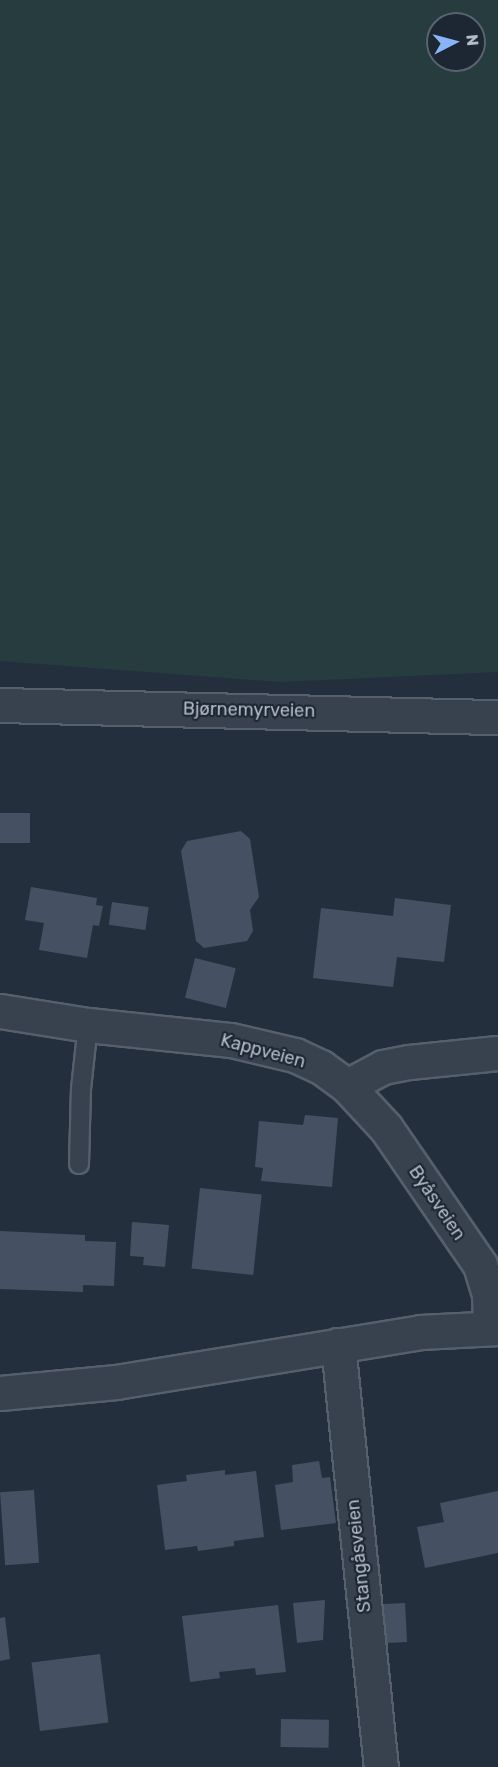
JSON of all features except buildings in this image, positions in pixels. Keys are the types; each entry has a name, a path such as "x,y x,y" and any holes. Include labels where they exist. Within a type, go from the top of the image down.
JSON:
{"street":[{"name":"Bjørnemyrveien","path":"0,705 498,717"},
{"name":"Kappveien","path":"0,1011 88,1025 231,1040 295,1055 321,1067 347,1086"},
{"path":"347,1086 382,1067 498,1053"},
{"name":"Byåsveien","path":"347,1086 386,1128 480,1265 489,1294 494,1328"},
{"path":"0,1394 116,1382 420,1332 494,1328"},
{"name":"Stangåsveien","path":"338,1345 381,1767"}],"lane":[{"path":"78,1164 81,1089 88,1025"}],"green space":[{"path":"0,0 498,0 498,672 281,682 0,661"}]}
